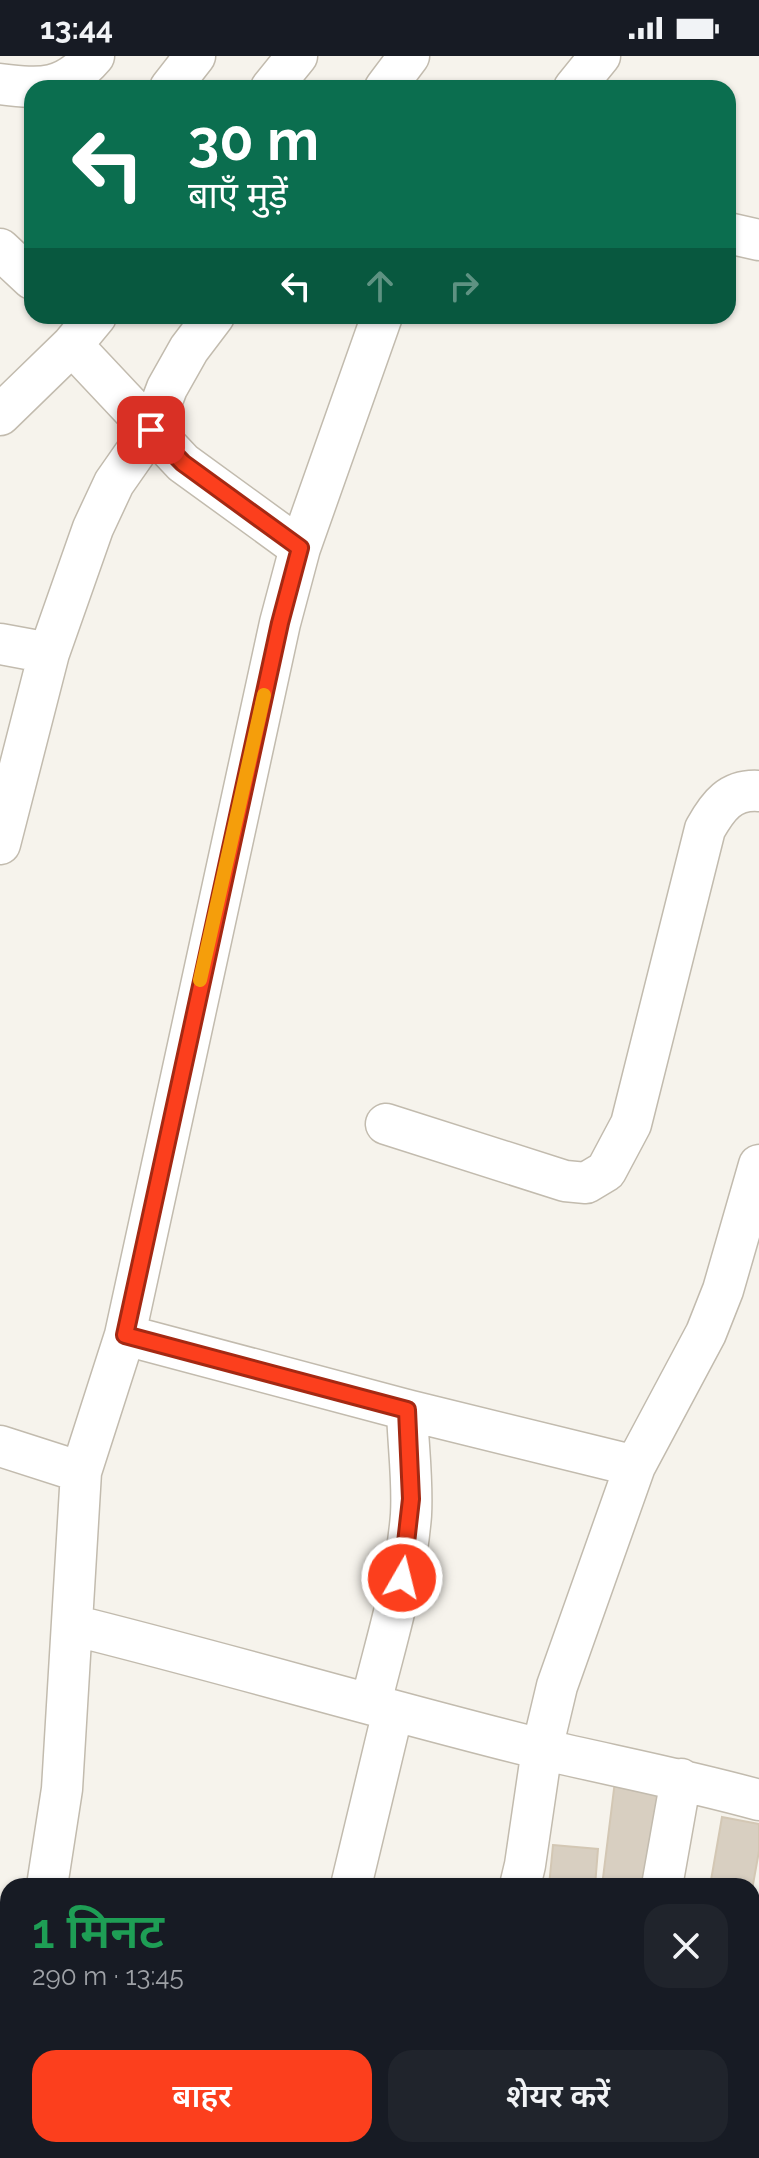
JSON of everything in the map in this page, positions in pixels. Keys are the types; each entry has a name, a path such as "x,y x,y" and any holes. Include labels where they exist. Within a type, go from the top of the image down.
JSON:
{"street":[{"path":"66,80 94,56"},
{"path":"176,80 195,56"},
{"path":"278,80 297,56"},
{"path":"391,80 409,56"},
{"path":"580,80 600,56"},
{"path":"0,84 24,87"},
{"path":"736,235 759,240"},
{"path":"0,249 24,272"},
{"path":"0,844 49,653 93,528 114,483 151,430 167,388 189,349 208,324"},
{"path":"48,1878 62,1789 81,1472 125,1335 266,685 300,548 379,324"},
{"path":"0,415 81,327 151,430 183,463 300,548"},
{"path":"0,644 49,653"},
{"path":"386,1124 565,1181 586,1183 606,1171 631,1124 705,829 716,808 727,797 750,790 759,791"},
{"path":"522,1878 542,1749 557,1686 635,1466 706,1333 723,1290 759,1165"},
{"path":"125,1335 407,1410 635,1466"},
{"path":"352,1878 411,1517 407,1410"},
{"path":"0,1446 81,1472"},
{"path":"72,1625 542,1749 681,1779 759,1800"},
{"path":"663,1878 681,1779"}],"building":[{"path":"615,1781 662,1789 646,1878 603,1878"},
{"path":"722,1817 759,1824 759,1851 754,1878 711,1878"},
{"path":"553,1845 598,1849 596,1878 550,1878"}],"slow traffic":[{"path":"200,980 264,695"}],"route":[{"path":"151,430 183,463 300,548 280,623 194,1009 125,1335 407,1410 411,1517 402,1578"}]}
